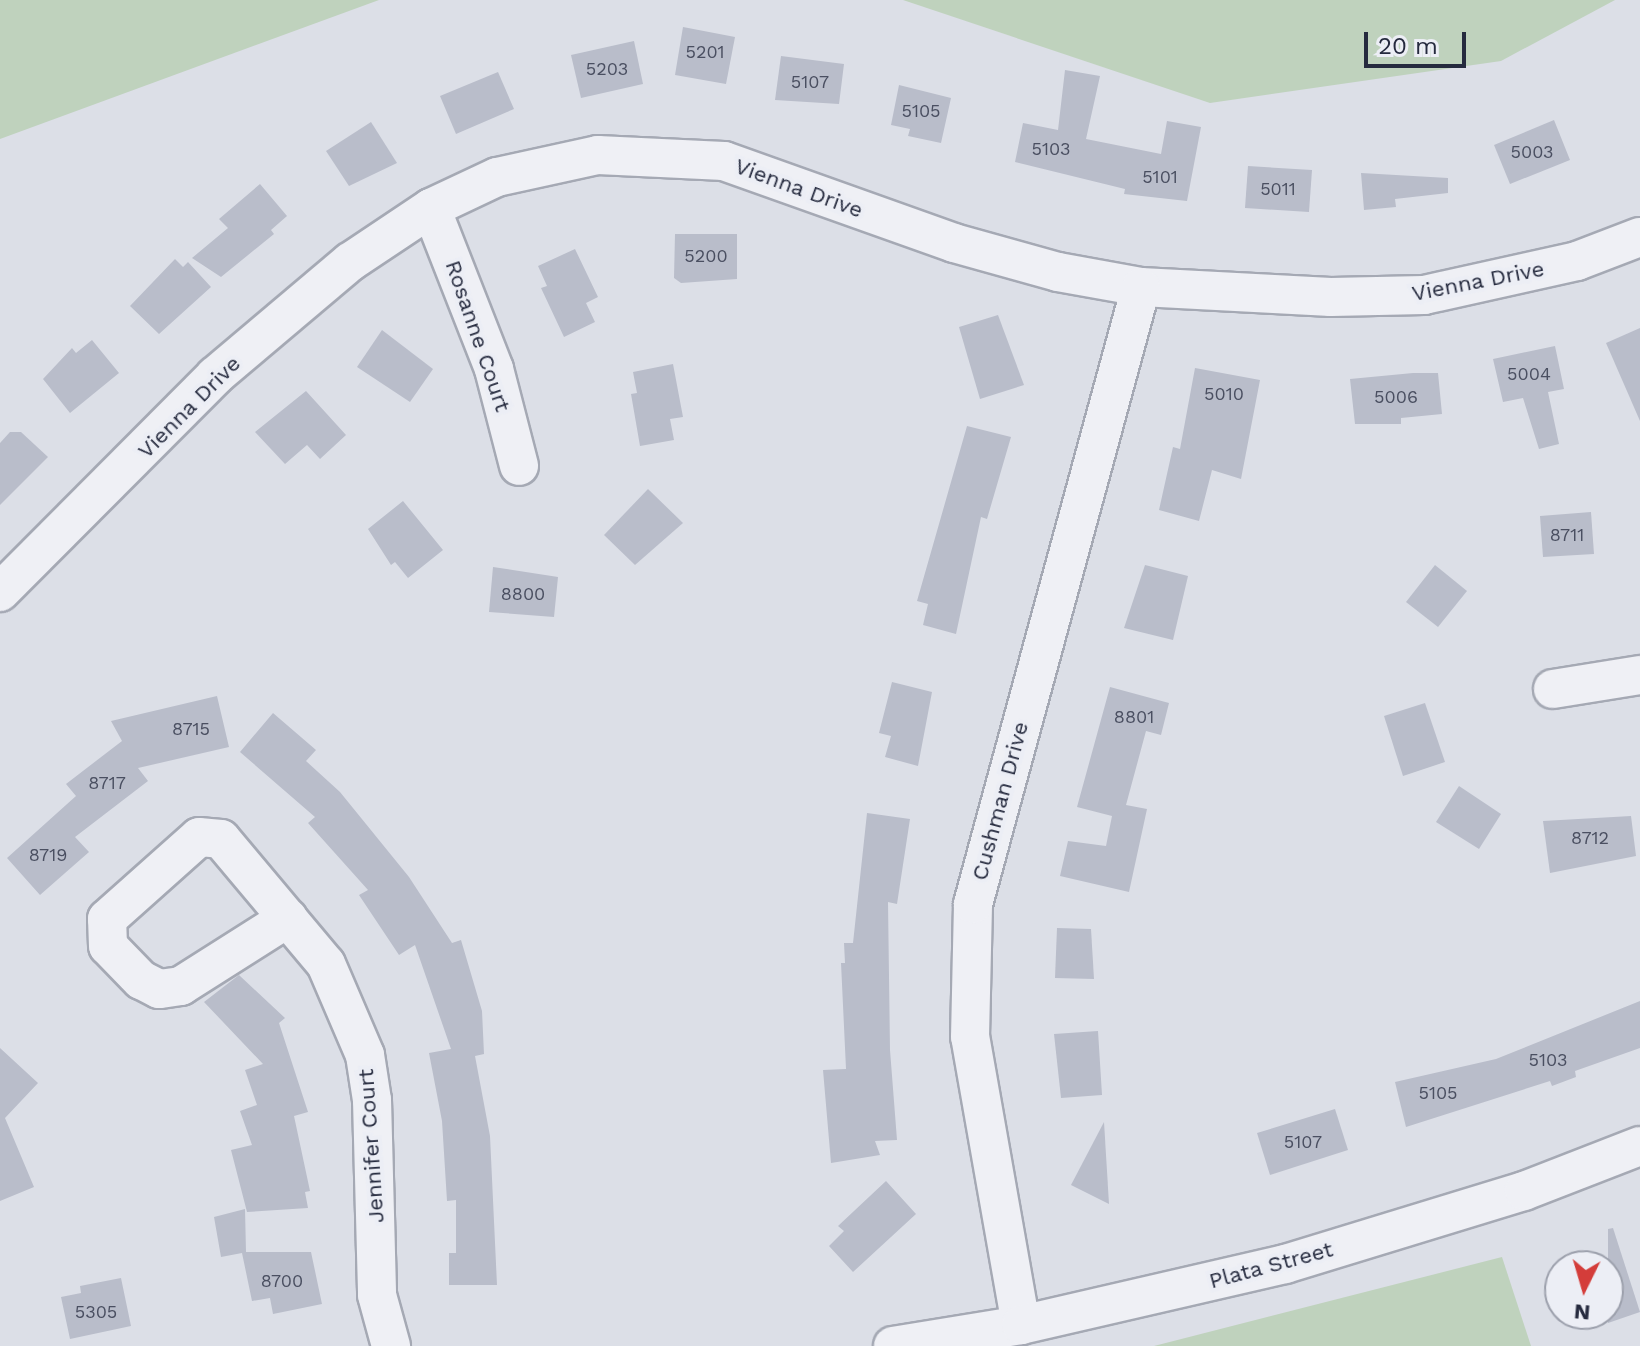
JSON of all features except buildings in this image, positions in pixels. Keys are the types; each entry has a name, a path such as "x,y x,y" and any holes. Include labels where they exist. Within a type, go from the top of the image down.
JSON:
{"street":[{"name":"Vienna Drive","path":"0,592 215,376 350,262 431,208 497,177 598,155 724,161 954,243 1058,272 1141,287 1331,297 1424,295 1577,261 1640,237"},
{"name":"Rosanne Court","path":"431,208 494,369 519,466"},
{"name":"Cushman Drive","path":"1021,1325 996,1210 970,1037 973,904 1141,287"},
{"path":"1553,689 1640,675"},
{"name":"Jennifer Court","path":"288,918 181,986 159,989 141,980 108,946 107,919 199,837 221,839 288,918 326,964 365,1055 372,1100 377,1295 391,1346"},
{"name":"Plata Street","path":"893,1346 1021,1325 1285,1264 1524,1191 1640,1146"}],"green space":[{"path":"0,0 379,0 0,139"},
{"path":"903,0 1615,0 1501,61 1210,103"},
{"path":"1502,1257 1531,1346 1154,1346"}]}
